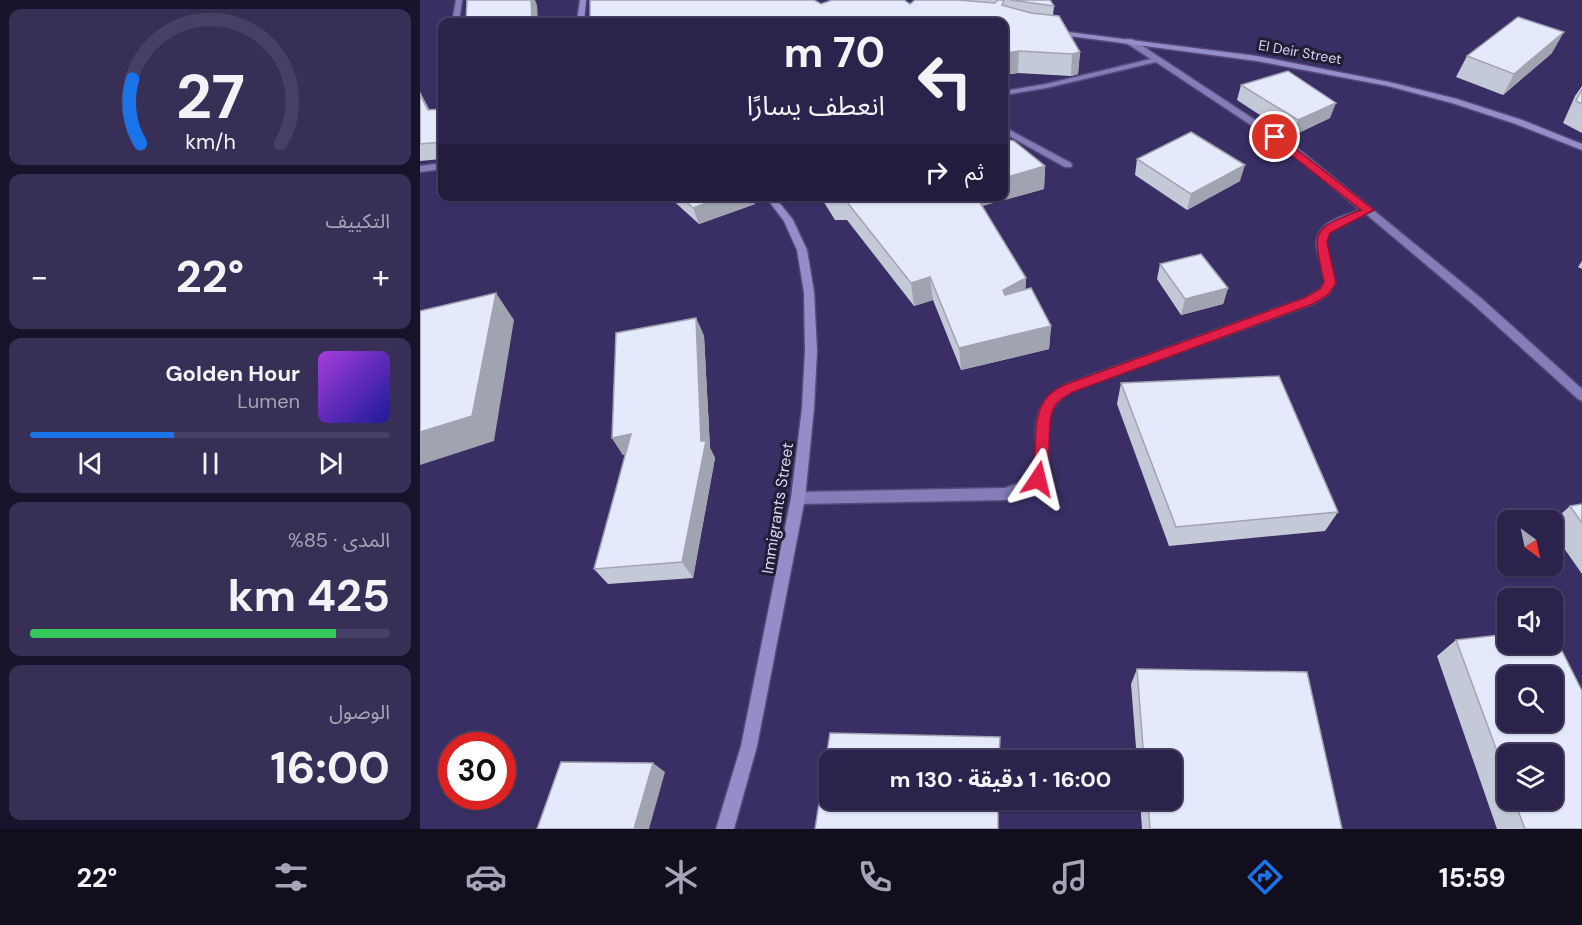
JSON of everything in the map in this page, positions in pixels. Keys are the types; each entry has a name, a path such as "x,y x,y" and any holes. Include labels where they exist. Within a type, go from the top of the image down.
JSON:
{"street":[{"path":"456,18 459,0"},
{"path":"581,18 583,0"},
{"name":"El Deir Street","path":"1045,31 1224,52 1384,82 1538,128 1582,147"},
{"path":"1129,40 1293,149 1478,302 1582,396"},
{"path":"1008,92 1046,86 1159,59"},
{"path":"1008,132 1068,165"},
{"path":"420,169 438,167"},
{"name":"Immigrants Street","path":"725,829 749,746 798,498 810,374 809,292 802,250 788,220 773,201"},
{"path":"798,498 1019,492 1038,479 1043,465 1043,421 1052,400 1068,388 1309,301 1324,292 1330,283 1321,242 1324,231 1368,210"}],"building":[{"path":"467,0 531,0 532,18 466,18"},
{"path":"590,0 814,0 821,4 832,0 904,0 910,4 915,0 995,3 997,0 1004,0 1002,5 1031,13 1059,16 1080,52 1072,54 1008,52 1008,18 590,18"},
{"path":"1010,0 1050,0 1054,6"},
{"path":"1518,17 1564,32 1514,74 1467,56"},
{"path":"1288,71 1336,103 1298,120 1241,85"},
{"path":"1582,89 1582,104 1576,101"},
{"path":"420,95 428,110 438,109 438,142 420,144"},
{"path":"1191,132 1245,165 1191,194 1137,159"},
{"path":"1008,140 1014,141 1045,166 1008,177"},
{"path":"685,201 712,201 693,208"},
{"path":"846,201 979,201 1026,278 1003,290 1005,295 1031,288 1051,326 959,348 930,277 911,283"},
{"path":"1201,254 1228,288 1185,299 1160,264"},
{"path":"496,293 472,416 420,432 420,311"},
{"path":"696,318 701,441 706,441 682,562 594,569 631,434 612,438 616,333"},
{"path":"1279,376 1338,512 1176,527 1121,383"},
{"path":"1582,504 1582,523 1570,506"},
{"path":"1497,635 1497,654 1563,653 1582,691 1582,829 1525,829 1518,810 1563,810 1563,744 1497,744 1497,751 1456,640"},
{"path":"1137,669 1307,672 1342,829 1150,829 1149,810 1182,810 1182,750 1143,750"},
{"path":"830,733 1000,737 999,750 827,750"},
{"path":"561,762 653,763 634,829 537,829"},
{"path":"819,803 819,810 998,810 998,829 815,829"}],"route":[{"path":"1038,479 1043,465 1043,421 1046,411 1052,400 1068,388 1309,301 1324,292 1330,283 1329,268 1321,242 1324,231 1368,210 1275,137"}]}
